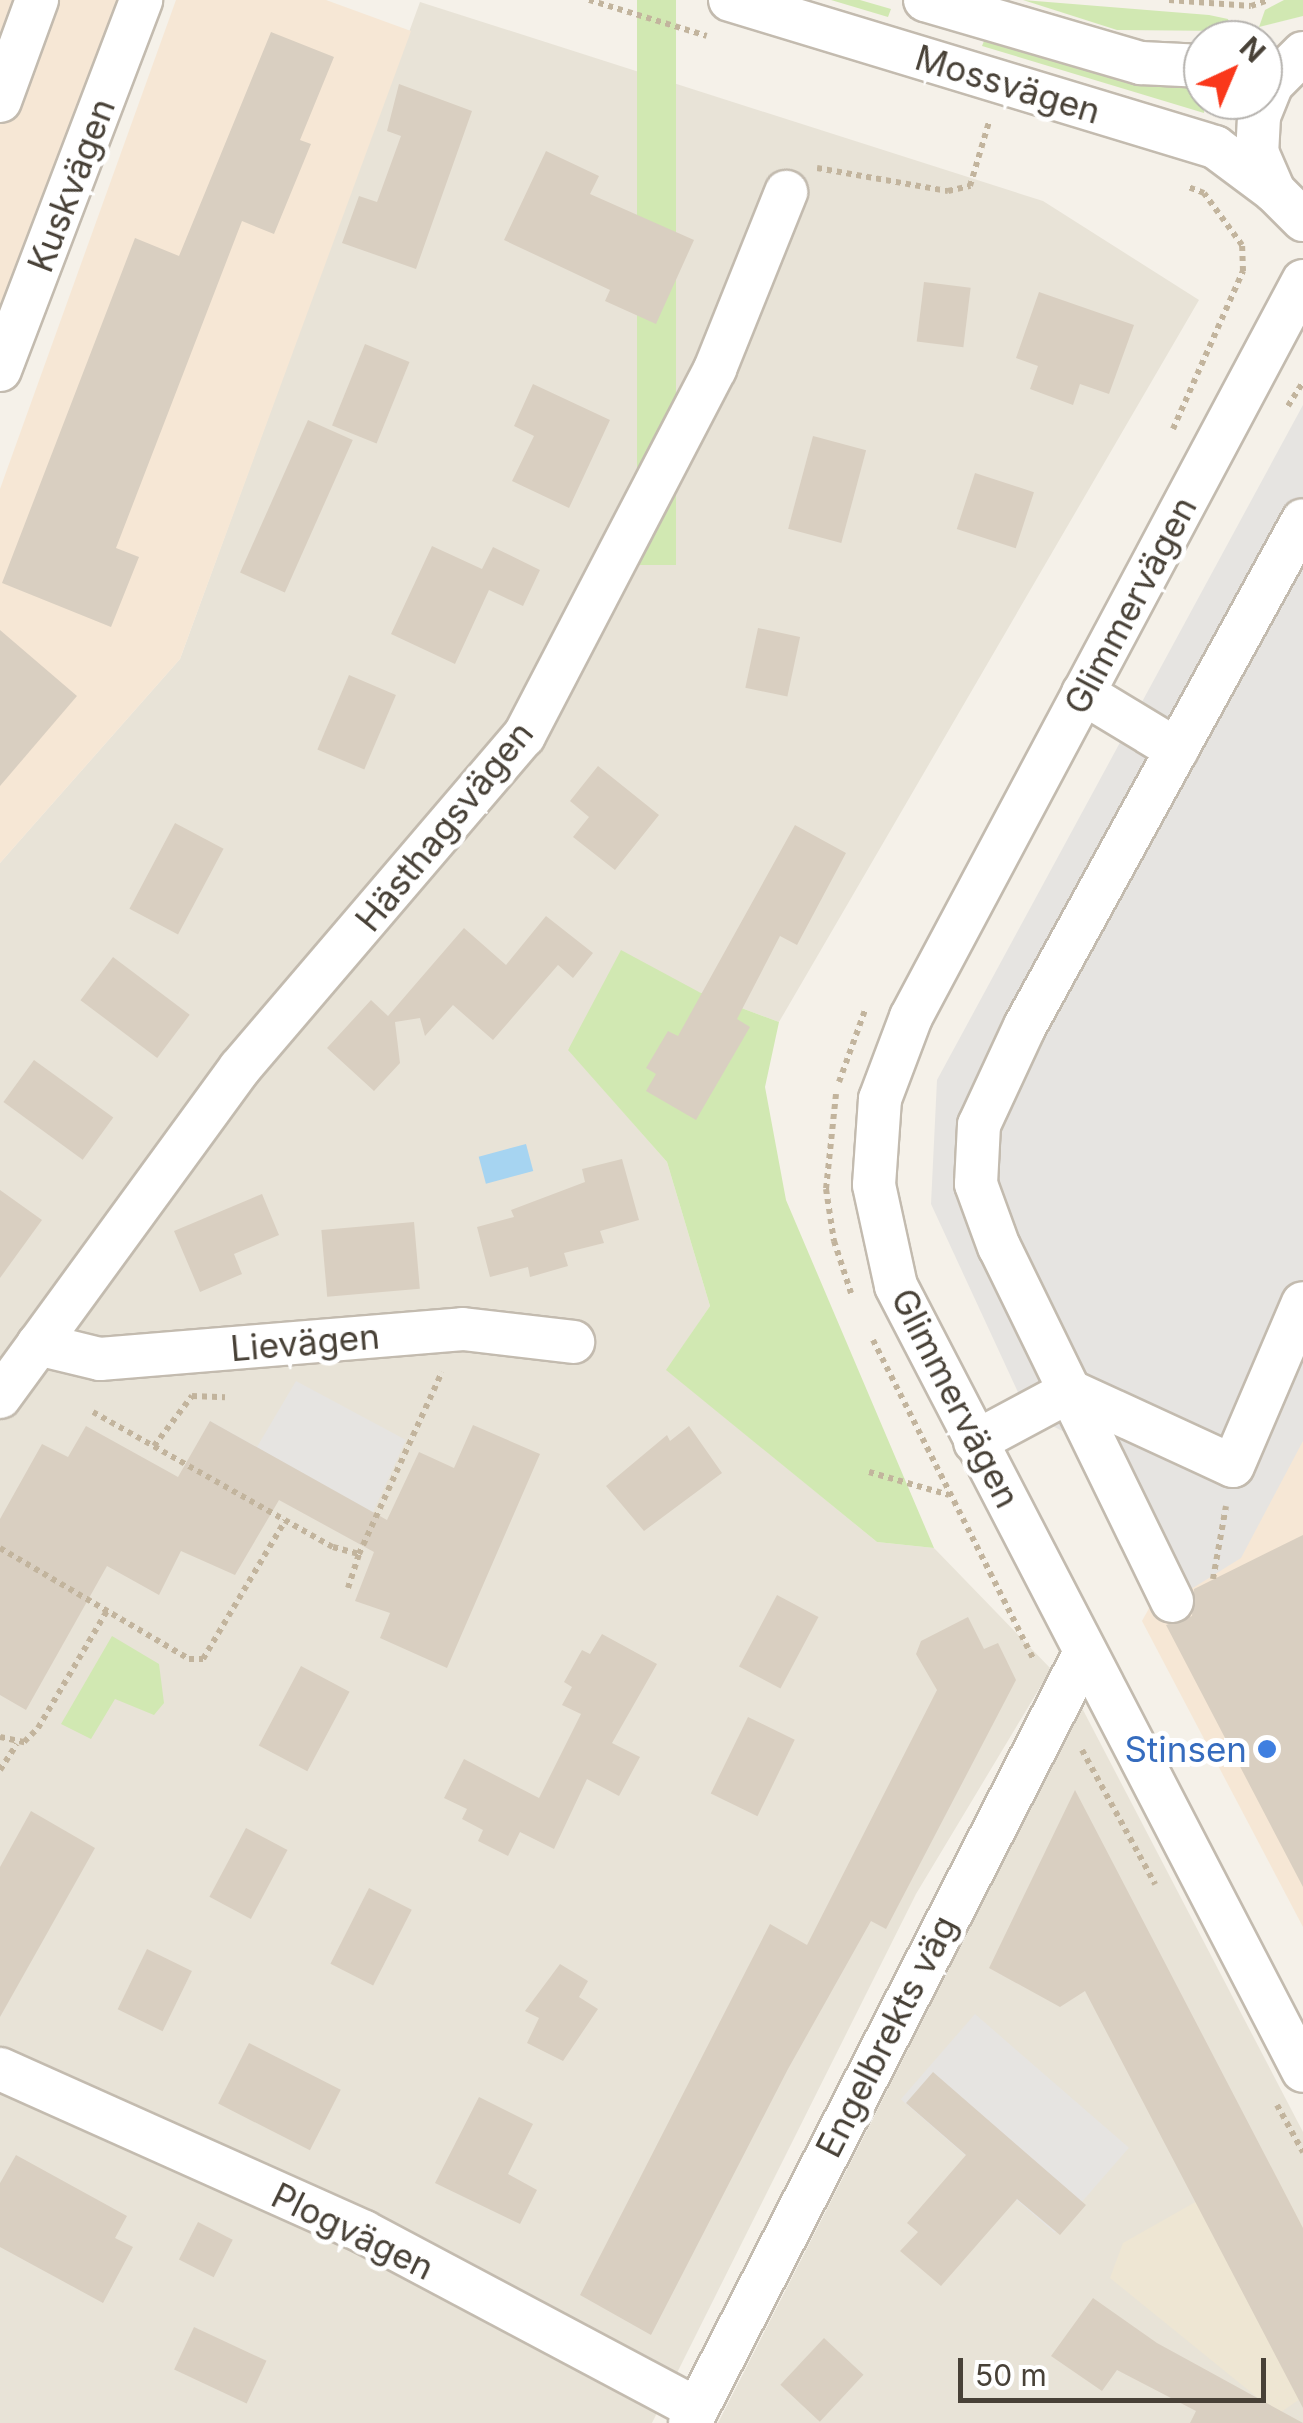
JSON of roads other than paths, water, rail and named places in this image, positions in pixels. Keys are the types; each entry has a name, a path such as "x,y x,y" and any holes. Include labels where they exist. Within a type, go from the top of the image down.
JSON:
{"street":[{"path":"0,101 38,0"},
{"name":"Kuskvägen","path":"0,370 142,0"},
{"name":"Mossvägen","path":"730,0 1215,147 1288,205"},
{"path":"922,57 936,2"},
{"name":"Mossvägen","path":"936,2 1141,63 1183,65"},
{"name":"Mossvägen","path":"1286,59 1259,117 1257,152 1288,205"},
{"name":"Hästhagsvägen","path":"0,1398 240,1068 524,736 715,369 786,192"},
{"name":"Glimmervägen","path":"1303,281 911,1017 880,1100 874,1185 896,1286 1303,2071"},
{"path":"1172,1601 999,1247 976,1184 978,1126 1025,1026 1303,520"},
{"path":"1083,693 1177,750"},
{"path":"1070,1391 1233,1466 1303,1302"},
{"name":"Lievägen","path":"38,1344 100,1359 463,1329 573,1342"},
{"path":"975,1442 1070,1391"},
{"name":"Engelbrekts väg","path":"694,2416 1086,1652"},
{"name":"Plogvägen","path":"0,2070 364,2232 694,2416"}],"water":[{"path":"526,1144 533,1171 486,1184 479,1157"}],"place":[{"name":"Stinsen","path":"1267,1749"}]}
